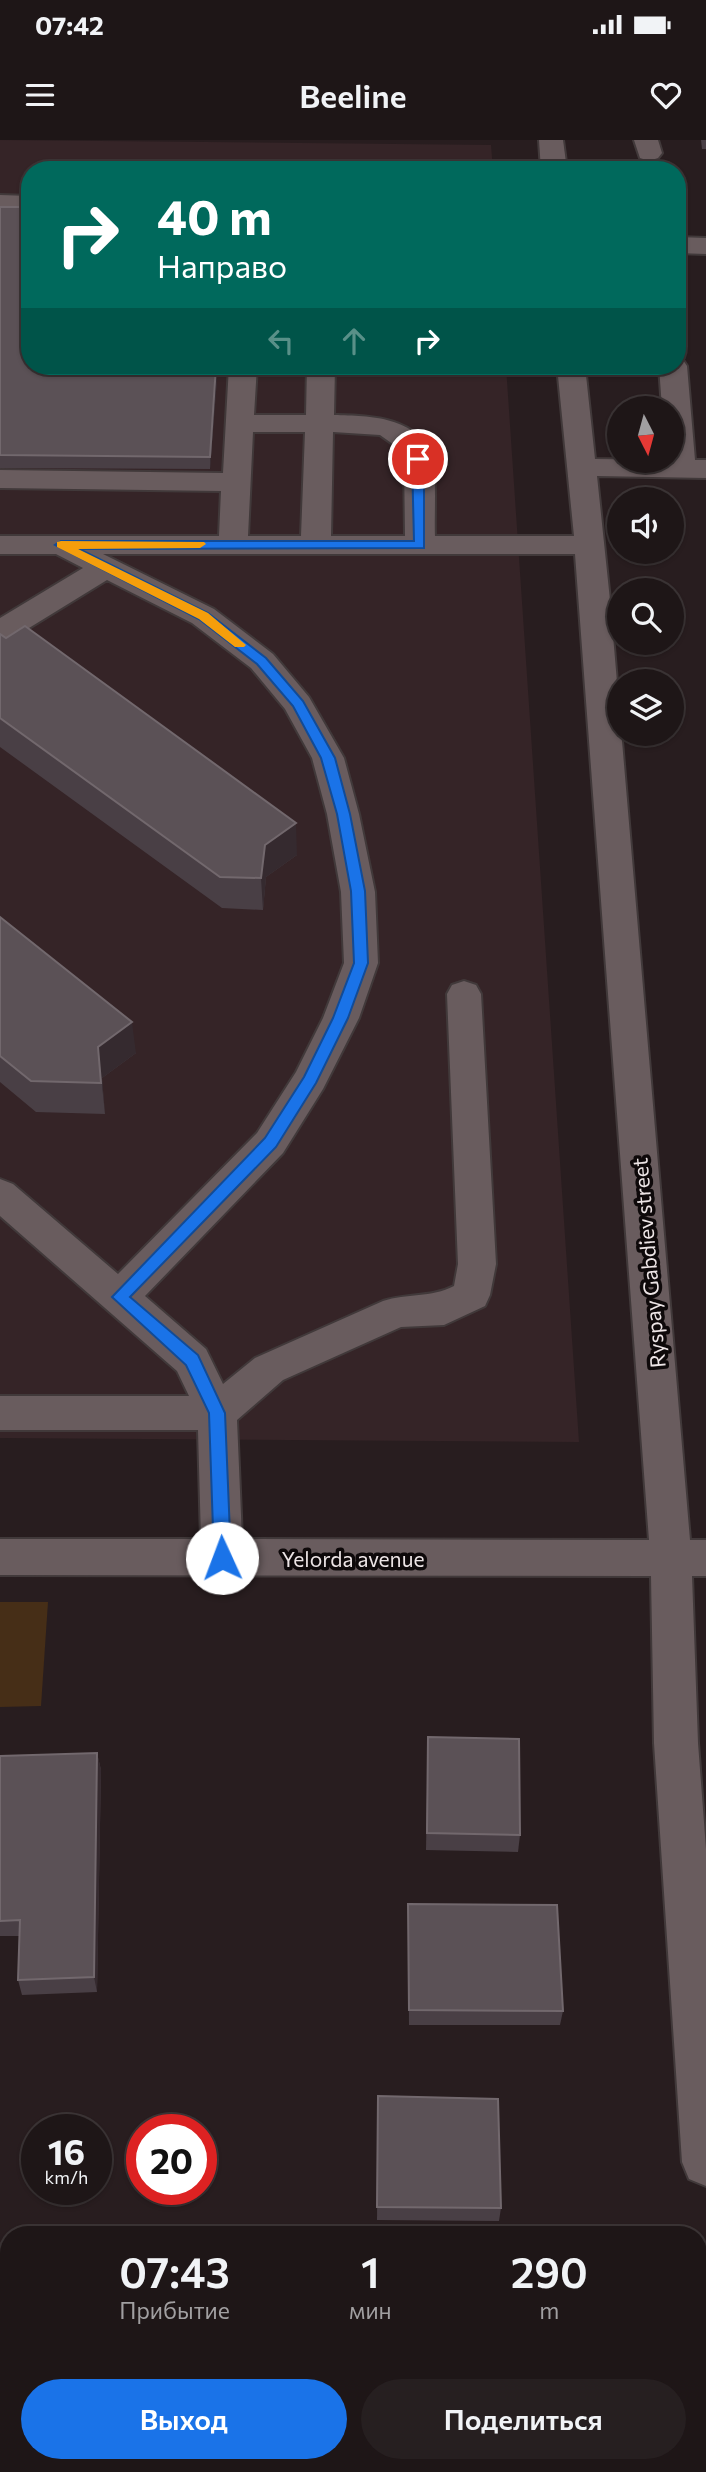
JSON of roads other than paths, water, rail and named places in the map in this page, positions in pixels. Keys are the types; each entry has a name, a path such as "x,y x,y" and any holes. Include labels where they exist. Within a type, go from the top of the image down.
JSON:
{"street":[{"path":"551,140 553,161"},
{"path":"0,203 21,204"},
{"path":"686,246 706,246"},
{"path":"233,544 243,375"},
{"path":"316,545 321,375"},
{"name":"Ryspay Gabdiev street","path":"572,375 689,1557 676,1743 706,2162"},
{"path":"580,467 693,469 675,375"},
{"path":"240,423 365,424 390,428 408,442 418,459 420,545"},
{"path":"0,479 237,482"},
{"path":"0,545 587,545"},
{"path":"61,545 203,616 262,661 298,704 328,758 344,814 358,891 361,963 341,1018 310,1079 270,1143 120,1297"},
{"path":"5,629 105,568"},
{"path":"0,1413 217,1413 269,1369 397,1312 444,1309 471,1295 477,1264 464,994"},
{"path":"0,1194 192,1360 217,1413 222,1558"},
{"name":"Yelorda avenue","path":"0,1557 689,1557"}]}
